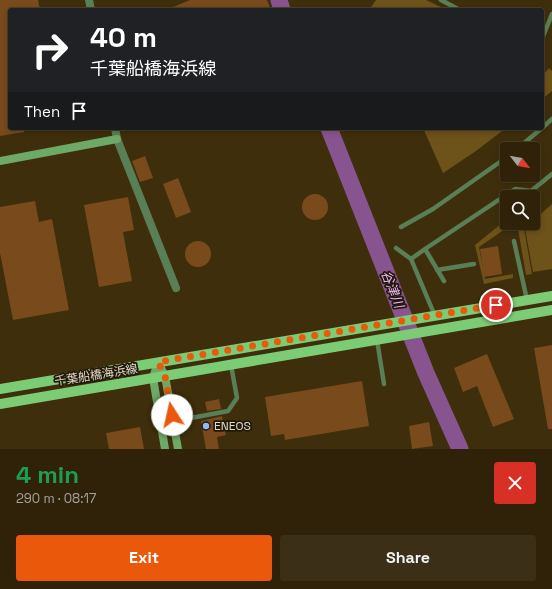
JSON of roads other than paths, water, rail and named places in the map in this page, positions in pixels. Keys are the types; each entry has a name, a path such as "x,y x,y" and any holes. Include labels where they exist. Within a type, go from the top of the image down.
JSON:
{"main road":[{"name":"千葉船橋海浜線","path":"0,389 552,296"},
{"name":"千葉船橋海浜線","path":"0,404 552,310"}],"street":[{"path":"115,130 117,139 176,288"},
{"path":"0,161 117,139"},
{"path":"158,362 165,376 178,449"},
{"path":"158,362 154,378 165,449"}],"lane":[{"path":"441,0 456,8"},
{"path":"544,34 552,14"},
{"path":"544,126 552,119"},
{"path":"525,142 540,130"},
{"path":"401,227 432,209 500,162"},
{"path":"411,259 515,188 531,191 552,174"},
{"path":"514,241 527,300"},
{"path":"396,248 411,259 435,316"},
{"path":"425,249 444,281"},
{"path":"437,270 474,264"},
{"path":"377,340 384,384"},
{"path":"174,429 186,426 191,418 228,411 237,398 231,365"}],"waterway":[{"name":"谷津川","path":"279,0 281,8"},
{"name":"谷津川","path":"330,130 426,373 460,449"}],"place":[{"name":"ENEOS","path":"206,426"}]}
